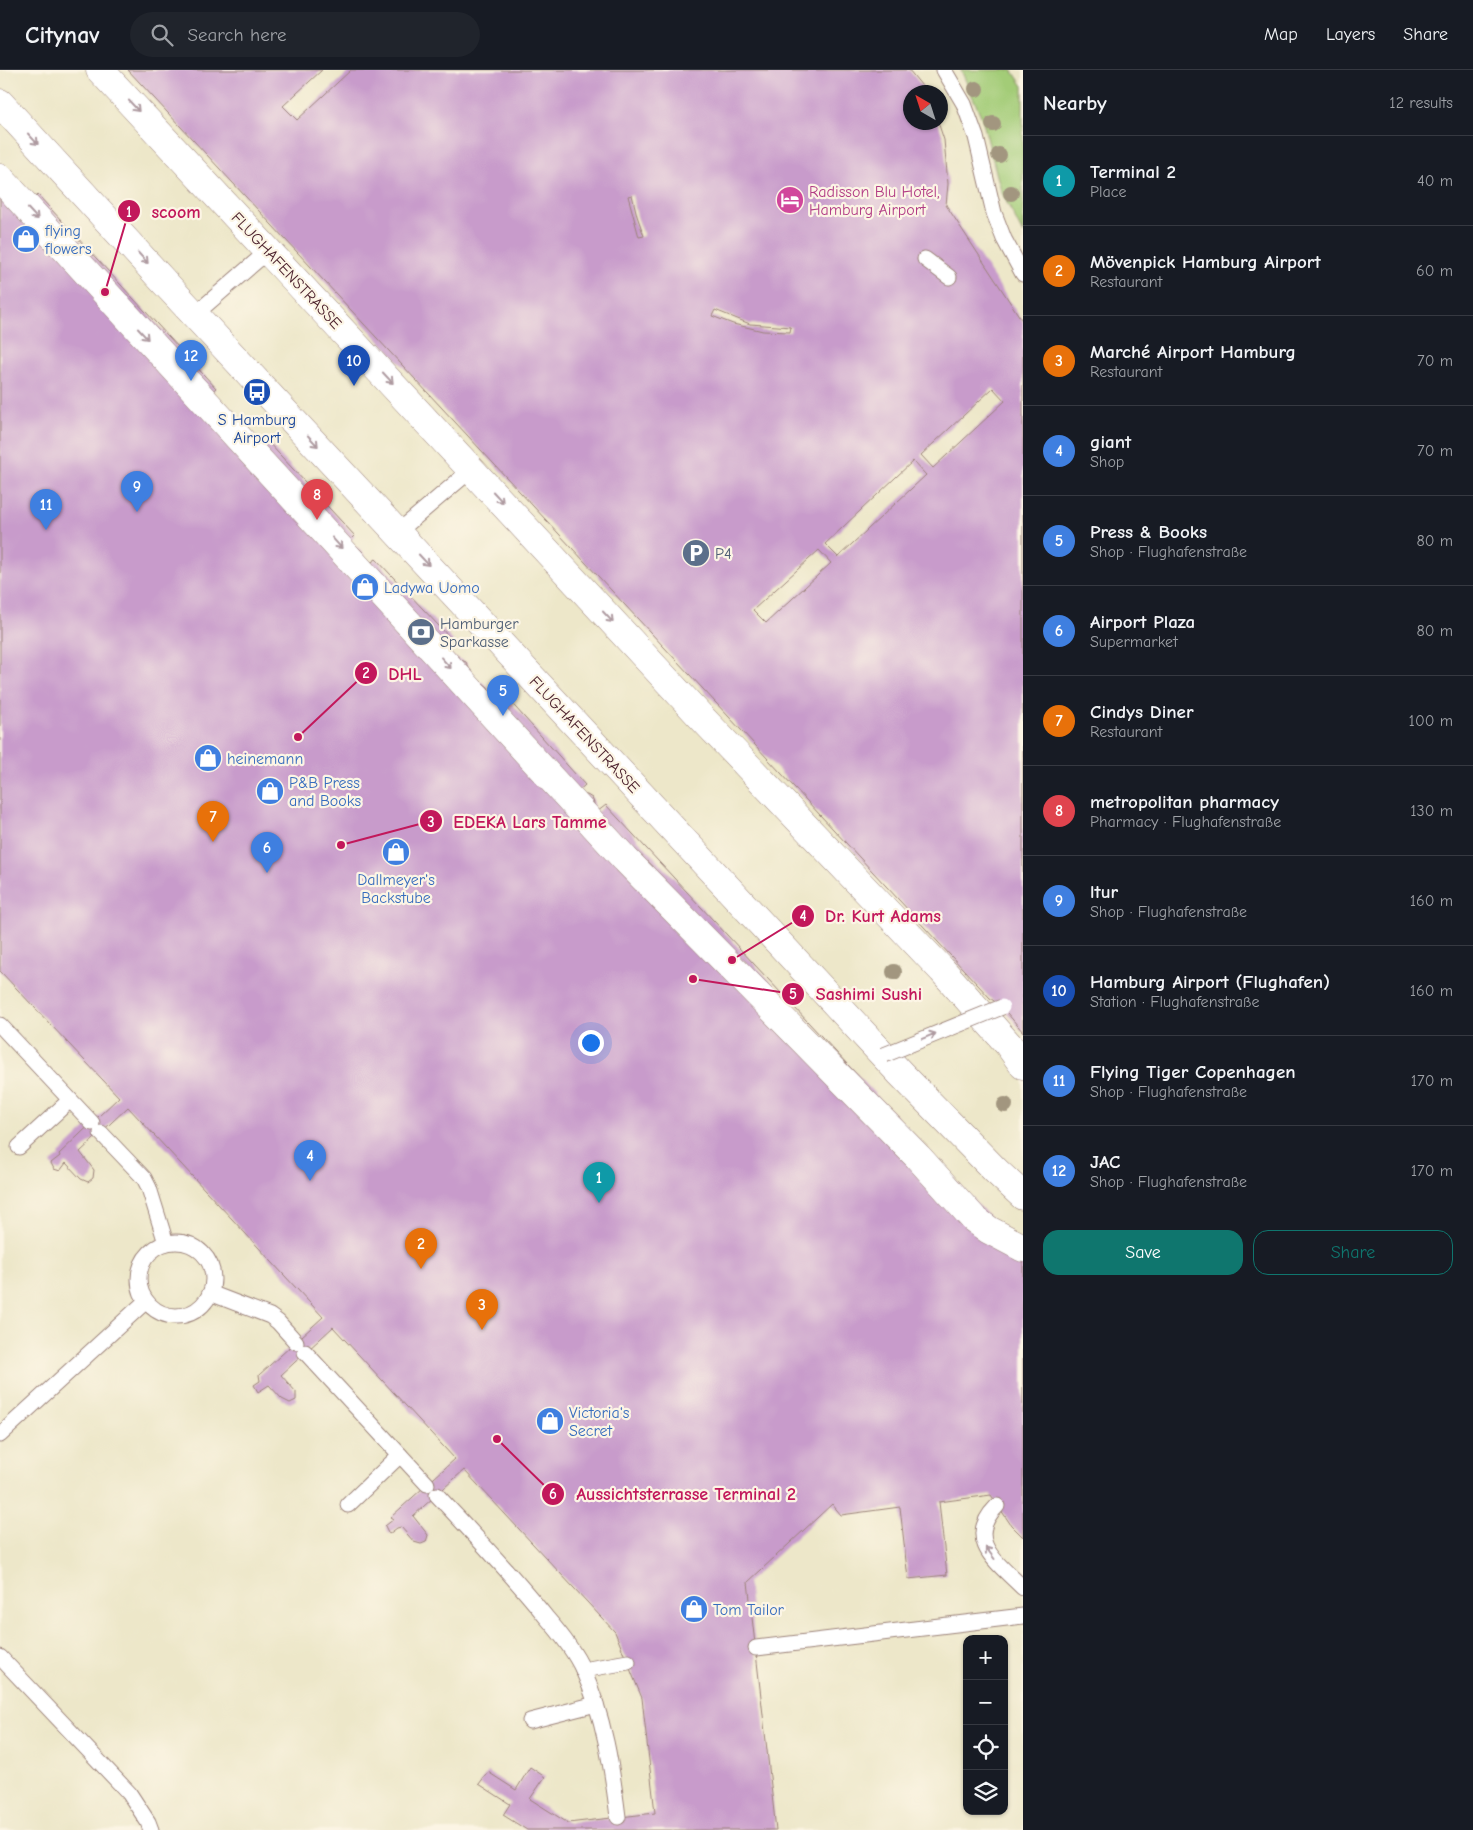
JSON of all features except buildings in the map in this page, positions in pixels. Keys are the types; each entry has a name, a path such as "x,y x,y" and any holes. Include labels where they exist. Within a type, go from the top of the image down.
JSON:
{"street":[{"name":"FLUGHAFENSTRASSE","path":"100,70 702,718 942,970 1008,1044 1023,1065"},
{"name":"FLUGHAFENSTRASSE","path":"0,103 665,822 884,1055 970,1142 968,1161 987,1180 1023,1196"},
{"path":"0,178 625,859 981,1224 1023,1227"},
{"path":"918,1158 923,1182 936,1199 956,1212 1023,1248"}],"lane":[{"path":"944,70 964,104 976,137 994,213 1004,239 1023,274"},
{"path":"200,310 268,251"},
{"path":"925,259 949,277"},
{"path":"405,526 472,469"},
{"path":"884,1055 1002,1008"},
{"path":"0,1025 144,1178 149,1188 166,1243"},
{"path":"20,1147 70,1100"},
{"path":"166,1243 184,1243 199,1249 212,1269 210,1293 200,1306 185,1314 168,1315 152,1308 146,1302 139,1284 141,1266 145,1258 152,1250 166,1243"},
{"path":"210,1293 270,1316 278,1322 535,1602 574,1653 583,1670 605,1735 618,1818"},
{"path":"0,1435 146,1302"},
{"path":"348,1505 400,1456"},
{"path":"997,1506 987,1516 982,1530 984,1544 996,1561 1023,1588"},
{"path":"756,1648 1023,1616"},
{"path":"0,1657 129,1793 148,1822 151,1830"},
{"path":"583,1670 628,1662"},
{"path":"530,1721 596,1704"}],"green space":[{"path":"961,70 1012,70 1023,86 1023,234 1001,191 982,118"}],"place":[{"name":"Radisson Blu Hotel, Hamburg Airport","path":"790,200"},
{"name":"flying flowers","path":"26,239"},
{"name":"scoom","path":"105,292"},
{"name":"JAC","path":"191,381"},
{"name":"Hamburg Airport (Flughafen)","path":"354,386"},
{"name":"S Hamburg Airport","path":"257,392"},
{"name":"ltur","path":"137,512"},
{"name":"metropolitan pharmacy","path":"317,520"},
{"name":"Flying Tiger Copenhagen","path":"46,530"},
{"name":"P4","path":"696,553"},
{"name":"Ladywa Uomo","path":"365,587"},
{"name":"Hamburger Sparkasse","path":"421,632"},
{"name":"Press & Books","path":"503,716"},
{"name":"DHL","path":"298,737"},
{"name":"heinemann","path":"208,758"},
{"name":"P&B Press and Books","path":"270,791"},
{"name":"Cindys Diner","path":"213,842"},
{"name":"EDEKA Lars Tamme","path":"341,845"},
{"name":"Dallmeyer's Backstube","path":"396,852"},
{"name":"Airport Plaza","path":"267,873"},
{"name":"Dr. Kurt Adams","path":"732,960"},
{"name":"Sashimi Sushi","path":"693,979"},
{"name":"giant","path":"310,1181"},
{"name":"Terminal 2","path":"599,1203"},
{"name":"Mövenpick Hamburg Airport","path":"421,1269"},
{"name":"Marché Airport Hamburg","path":"482,1330"},
{"name":"Victoria's Secret","path":"550,1421"},
{"name":"Aussichtsterrasse Terminal 2","path":"497,1439"},
{"name":"Tom Tailor","path":"694,1609"}]}
